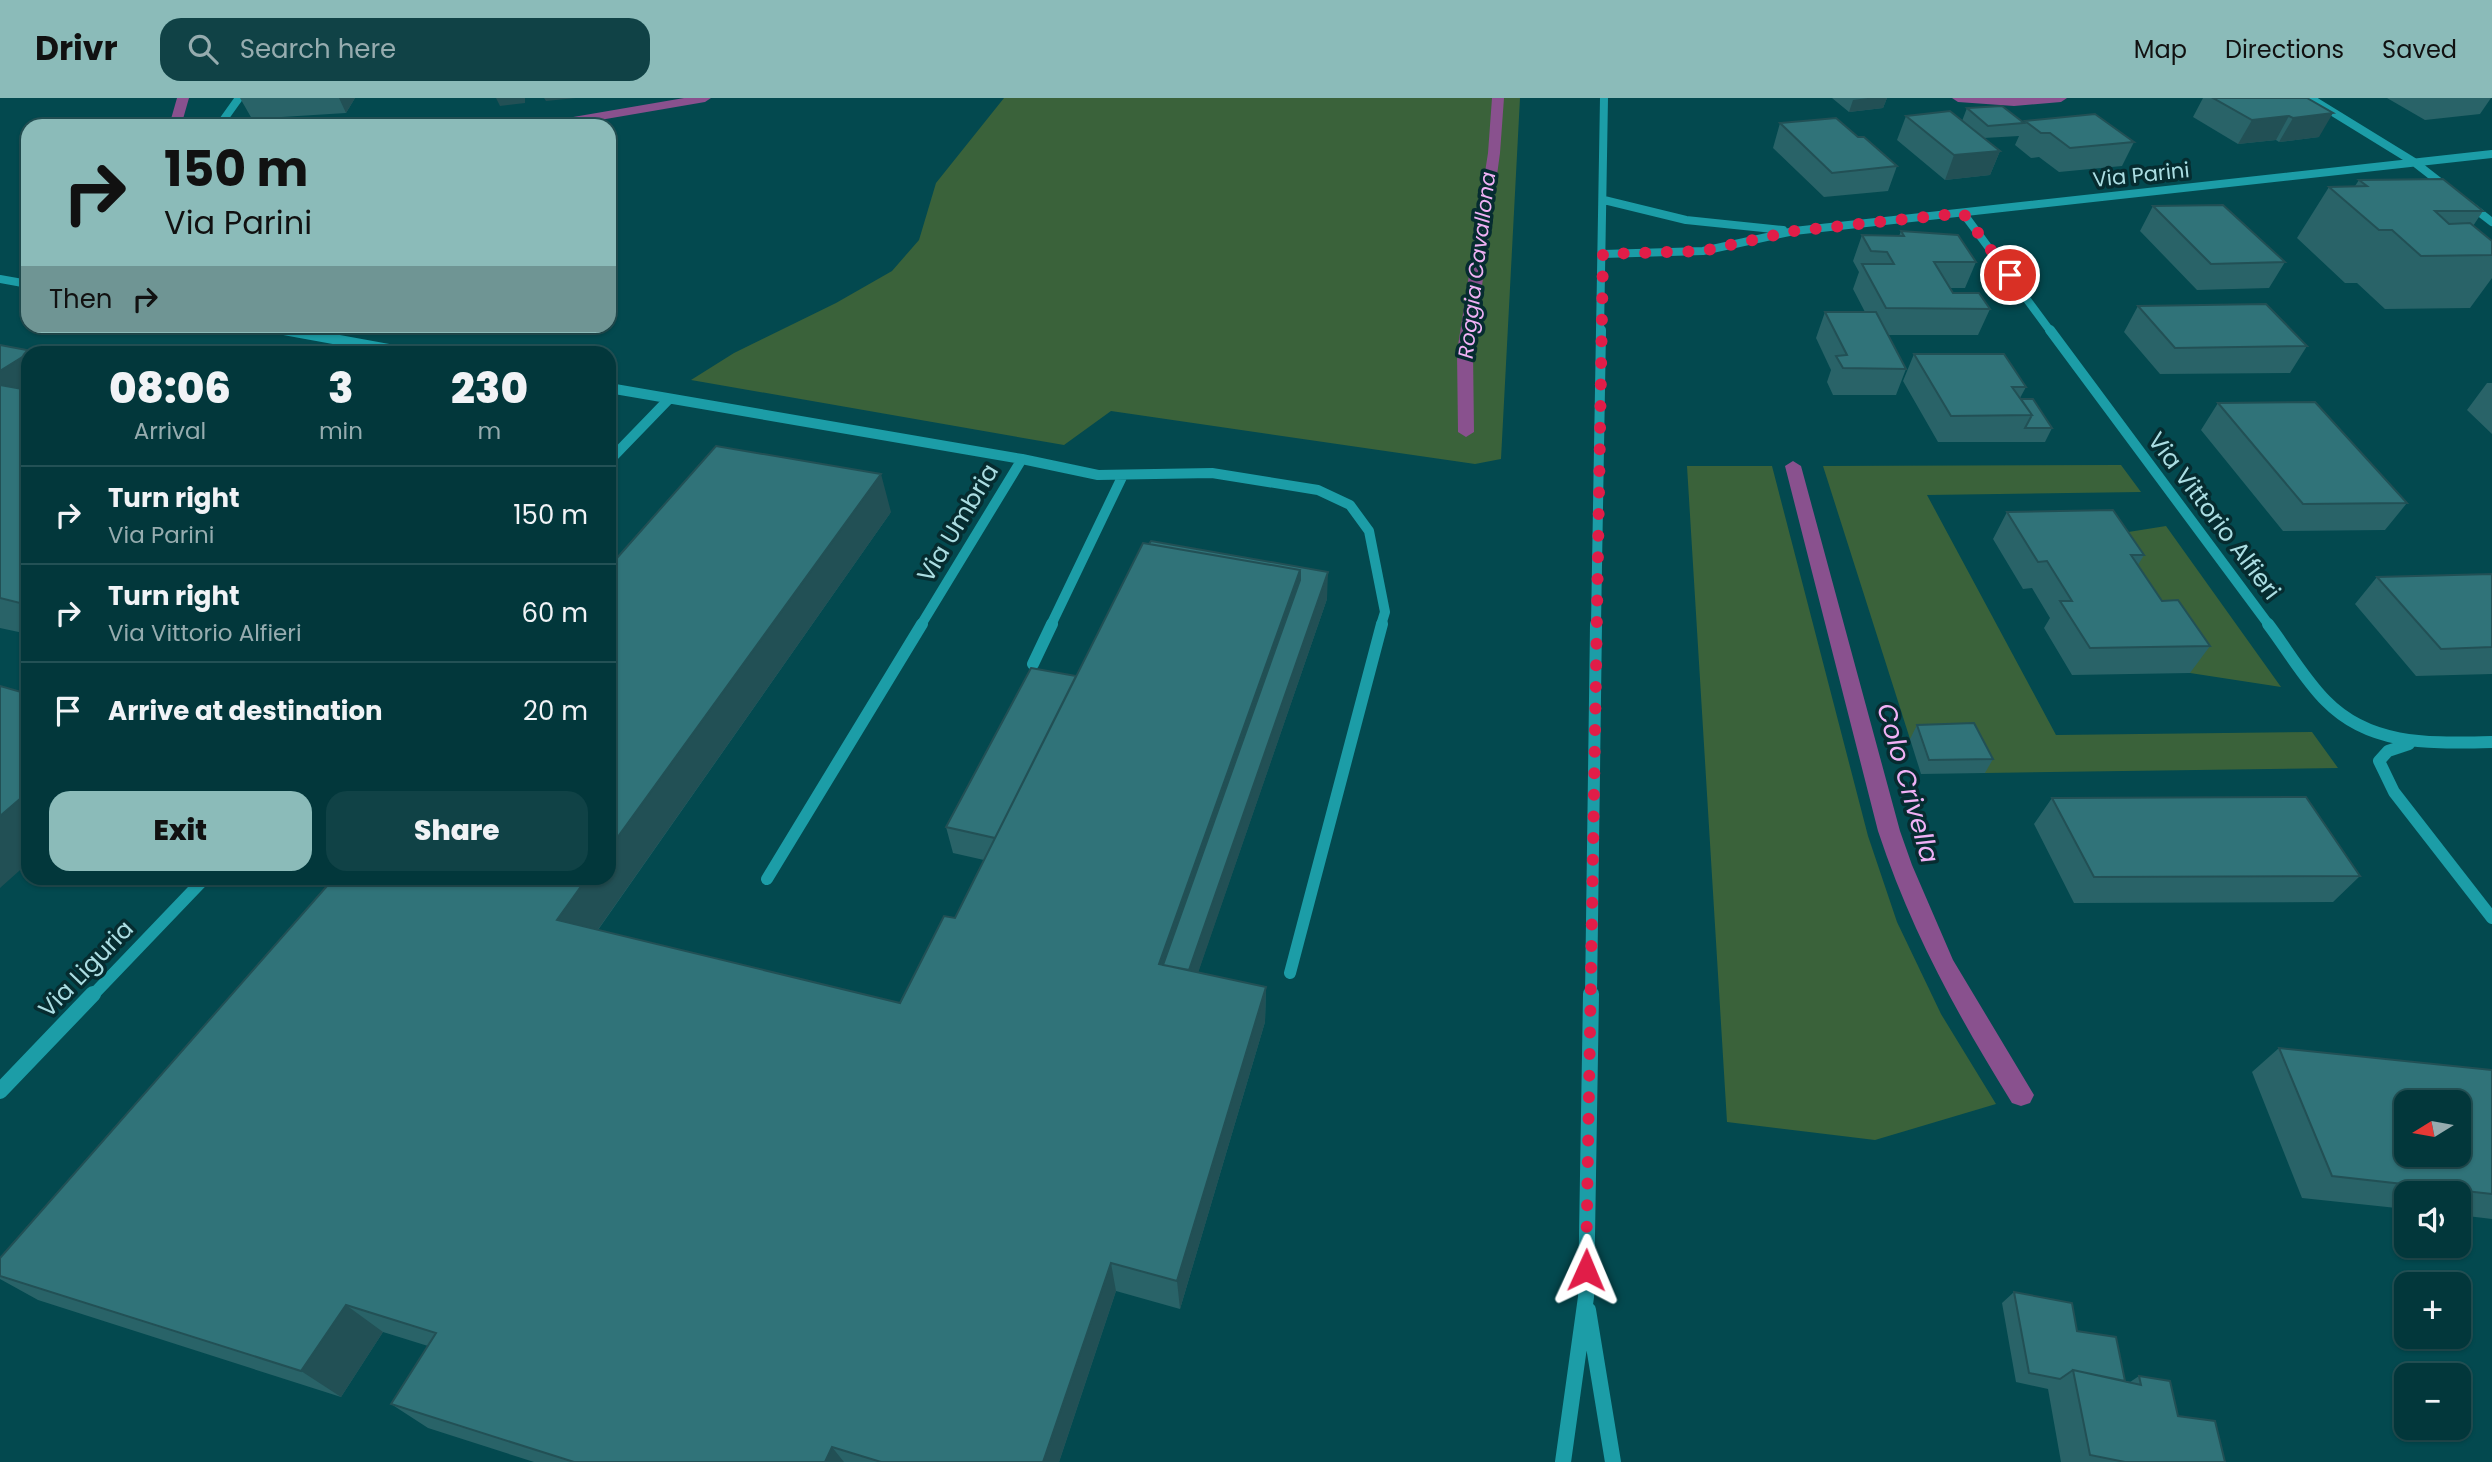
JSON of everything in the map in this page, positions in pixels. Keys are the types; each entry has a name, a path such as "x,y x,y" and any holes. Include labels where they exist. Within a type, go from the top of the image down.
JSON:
{"street":[{"path":"224,119 239,98"},
{"path":"1563,1462 1586,1297 1604,98"},
{"path":"2310,98 2414,162 2454,193"},
{"name":"Via Parini","path":"1603,254 1703,251 1794,231 2492,153"},
{"name":"Via Parini","path":"1604,200 1686,220 1794,231"},
{"path":"2463,200 2492,222"},
{"name":"Via Vittorio Alfieri","path":"1963,213 2325,700 2355,726 2396,740 2421,743 2492,742"},
{"path":"0,279 21,283"},
{"path":"300,333 372,346"},
{"name":"Via Umbria","path":"616,389 1022,459 767,878"},
{"path":"616,454 668,399"},
{"path":"1022,459 1098,475 1212,473 1318,490 1350,505 1369,531 1385,612 1290,972"},
{"path":"1033,664 1123,475"},
{"path":"2421,743 2395,747 2384,752 2379,761 2384,775 2394,792 2492,918"},
{"name":"Via Liguria","path":"0,1091 198,885"},
{"path":"1586,1297 1613,1462"}],"green space":[{"path":"1004,98 1520,98 1501,459 1475,464 1111,411 1064,445 691,380 734,353 836,303 892,271 919,240 936,183"},
{"path":"2121,465 2141,492 1927,495 2056,735 2312,732 2338,768 1985,773 1966,737 1910,739 1823,466"},
{"path":"1687,466 1772,466 1868,836 1897,922 1941,1014 1996,1104 1875,1140 1727,1122"},
{"path":"2166,526 2281,687 2190,673 2097,537"}],"building":[{"path":"2213,98 2307,98 2333,113 2252,120"},
{"path":"2002,106 2024,123 1988,126 1967,108"},
{"path":"1950,111 2000,151 1954,155 1906,116"},
{"path":"2095,114 2134,142 2070,148 2050,133 2041,133 2025,121"},
{"path":"1836,118 1858,137 1864,137 1897,166 1832,173 1780,123"},
{"path":"2443,179 2483,211 2435,211 2449,224 2470,223 2492,241 2492,255 2421,256 2392,230 2379,230 2329,187 2367,186 2359,180"},
{"path":"2223,205 2285,262 2211,264 2153,206"},
{"path":"1901,231 1958,235 1976,262 1934,262 1953,293 1979,293 1990,309 1886,308 1862,264 1894,264 1887,252 1871,251 1862,235 1904,236"},
{"path":"2266,304 2307,346 2175,348 2138,306"},
{"path":"1825,312 1876,312 1906,369 1843,368 1836,356 1847,355"},
{"path":"0,345 21,349 21,358 0,371"},
{"path":"1914,354 2004,354 2026,387 2012,387 2032,415 1951,416"},
{"path":"0,385 21,389 21,603 0,598"},
{"path":"2021,399 2033,399 2052,428 2025,428 2032,415"},
{"path":"2315,402 2407,503 2303,504 2218,403"},
{"path":"716,446 881,474 616,839 616,559"},
{"path":"2113,510 2144,555 2131,555 2162,601 2178,600 2210,646 2090,648 2060,601 2072,601 2047,561 2038,562 2007,512"},
{"path":"1151,541 1328,572 1189,970 1163,965 1300,580 1300,570 1149,544"},
{"path":"1143,543 1300,570 1159,964 1266,987 1177,1281 1111,1263 1043,1462 881,1462 832,1447 825,1462 574,1462 391,1404 436,1333 346,1305 301,1371 0,1276 0,1258 328,885 582,885 557,920 900,1003 944,916 955,918"},
{"path":"2492,574 2492,647 2441,649 2377,577"},
{"path":"1031,668 1076,676 995,838 946,827"},
{"path":"0,686 21,692 21,798 0,816"},
{"path":"1974,723 1993,759 1929,760 1917,725"},
{"path":"2306,797 2360,876 2094,877 2052,798"},
{"path":"2279,1048 2492,1070 2492,1194 2471,1192 2471,1181 2394,1183 2332,1176"},
{"path":"2014,1292 2072,1303 2077,1331 2116,1337 2125,1381 2073,1370 2060,1379 2029,1373"},
{"path":"2073,1370 2141,1385 2139,1376 2170,1381 2178,1416 2215,1421 2225,1462 2125,1462 2090,1455"}],"waterway":[{"path":"177,119 183,98"},
{"path":"584,119 705,98"},
{"name":"Roggia Cavallona","path":"1466,432 1465,352 1494,153 1498,98"},
{"name":"Colo Crivella","path":"1958,98 2014,102 2061,98"},
{"name":"Colo Crivella","path":"1793,466 1889,831 1901,865 1944,967 2021,1095"}],"route":[{"path":"1586,1270 1603,254 1703,251 1794,231 1963,213 2010,275"}]}
